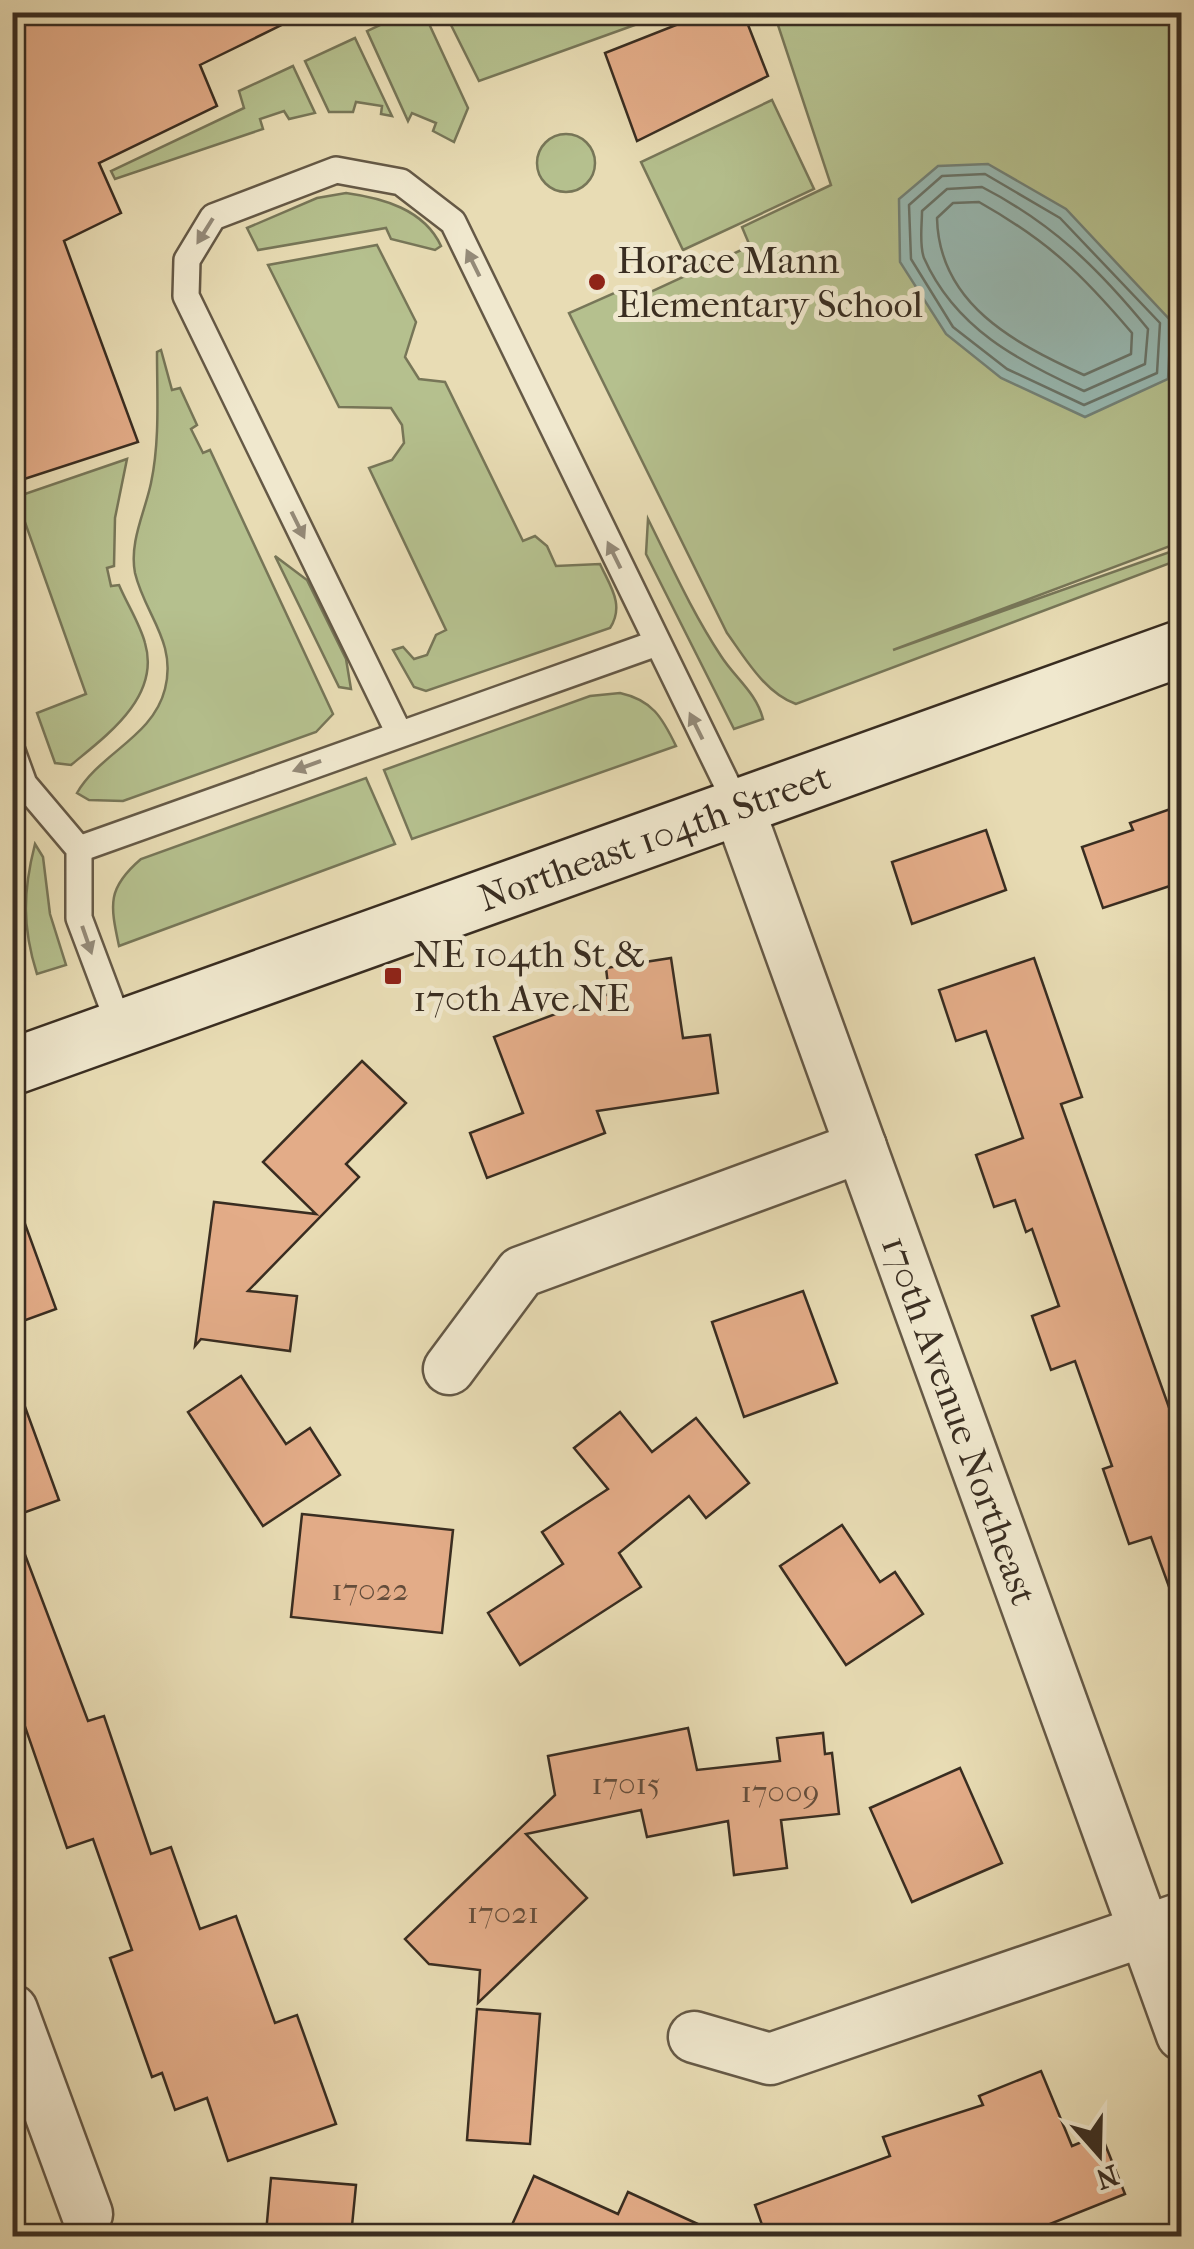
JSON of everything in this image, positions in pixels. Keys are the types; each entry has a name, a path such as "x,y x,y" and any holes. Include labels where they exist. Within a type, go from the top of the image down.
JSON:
{"street":[{"name":"Northeast 104th Street","path":"12,1066 1182,648"},
{"name":"170th Avenue Northeast","path":"738,807 861,1147 1162,1925 1182,2035"},
{"path":"449,1369 520,1272 861,1147"},
{"path":"694,2037 770,2059 1162,1925"},
{"path":"12,2010 87,2214"}],"lane":[{"path":"399,733 186,296 187,260 213,217 336,170 400,182 453,222 738,807"},
{"path":"79,849 656,643"},
{"path":"12,751 24,784 79,849 79,918 120,1027"}],"green space":[{"path":"408,12 424,13 468,108 454,142 433,131 436,123 412,113 408,121 367,31"},
{"path":"445,13 668,13 479,81"},
{"path":"774,13 1181,13 1181,542 893,650 1181,548 1181,559 796,704 765,683 727,633 569,313 621,290 629,302 750,246 742,227 831,185"},
{"path":"355,38 392,116 381,114 382,106 356,102 353,112 329,112 305,61"},
{"path":"293,66 315,113 289,119 284,111 260,119 263,129 115,179 111,171 244,108 239,91"},
{"path":"772,100 814,189 683,250 641,162"},
{"path":"566,134 586,143 595,163 586,183 566,192 546,183 537,163 546,143"},
{"path":"346,193 387,202 413,214 434,233 441,246 435,250 391,239 386,228 258,250 247,228 317,198"},
{"path":"377,245 416,322 405,357 419,379 445,382 523,541 535,536 547,546 556,566 600,564 616,603 610,628 426,691 414,687 393,650 403,647 414,659 427,655 436,635 446,630 369,468 392,460 404,443 402,425 391,408 339,407 268,265"},
{"path":"161,350 172,390 180,388 197,425 191,429 203,453 210,450 333,714 316,732 123,801 89,800 77,793 149,720 159,706 168,672 163,643 140,588 134,561 154,467 157,352"},
{"path":"127,459 115,518 114,566 107,568 111,586 119,585 143,636 148,663 145,681 127,713 100,741 71,765 55,763 37,713 86,694 16,497"},
{"path":"648,519 701,622 763,719 734,729 646,554"},
{"path":"275,556 307,580 346,659 351,689 339,687"},
{"path":"620,693 655,711 676,746 412,839 384,770 590,696"},
{"path":"366,778 395,844 119,946 114,898 122,879 141,859"},
{"path":"35,844 43,857 50,914 66,965 37,974 26,909"}],"water":[{"path":"988,164 1066,209 1171,321 1168,379 1085,417 1001,378 946,334 900,262 899,199 938,166"}],"building":[{"path":"30,12 308,12 200,65 217,106 99,163 121,213 64,241 138,442 12,483 12,22"},
{"path":"709,12 743,12 768,76 637,141 605,53"},
{"path":"1182,805 1182,882 1103,908 1082,847 1133,830 1130,823"},
{"path":"986,830 1006,890 912,924 892,862"},
{"path":"671,958 683,1038 710,1035 718,1093 597,1111 605,1133 487,1178 470,1133 523,1113 494,1037 609,994 606,968"},
{"path":"1034,958 1082,1097 1061,1104 1182,1444 1182,1605 1176,1606 1151,1537 1129,1544 1103,1469 1112,1466 1075,1361 1051,1370 1032,1316 1059,1306 1032,1229 1026,1232 1015,1200 994,1207 976,1155 1023,1138 986,1031 956,1041 939,990"},
{"path":"362,1061 406,1103 346,1164 359,1177 248,1291 297,1296 290,1351 201,1339 195,1346 214,1202 316,1214 263,1162"},
{"path":"17,1202 56,1309 12,1325 12,1203"},
{"path":"803,1291 837,1383 744,1417 712,1322"},
{"path":"241,1376 286,1444 310,1428 340,1475 263,1526 188,1412"},
{"path":"17,1385 59,1500 12,1517 12,1386"},
{"path":"620,1412 652,1452 696,1418 749,1483 706,1518 689,1496 619,1553 641,1587 520,1665 488,1613 563,1564 542,1532 608,1489 574,1448"},
{"path":"302,1514 453,1530 442,1633 291,1617"},
{"path":"842,1525 880,1582 895,1572 923,1614 846,1665 780,1566"},
{"path":"16,1531 88,1721 104,1716 151,1854 171,1847 200,1929 236,1916 275,2023 297,2015 336,2124 228,2161 207,2098 175,2110 162,2073 152,2077 110,1958 132,1950 93,1839 67,1848 12,1689 12,1532"},
{"path":"688,1728 697,1770 780,1761 777,1738 823,1733 825,1754 832,1753 839,1814 781,1820 787,1868 734,1875 728,1821 647,1837 641,1810 526,1834 587,1898 478,2003 480,1970 429,1964 405,1939 555,1795 548,1756"},
{"path":"960,1768 1002,1863 912,1902 870,1808"},
{"path":"477,2009 540,2014 530,2144 467,2140"},
{"path":"1041,2071 1072,2146 1101,2134 1125,2194 1020,2236 766,2236 755,2205 890,2156 883,2137 983,2105 979,2096"},
{"path":"534,2176 618,2214 628,2192 724,2236 507,2236"},
{"path":"271,2178 356,2185 351,2236 266,2233"}],"place":[{"name":"Horace Mann Elementary School","path":"597,282"},
{"name":"NE 104th St & 170th Ave NE","path":"393,976"}]}
